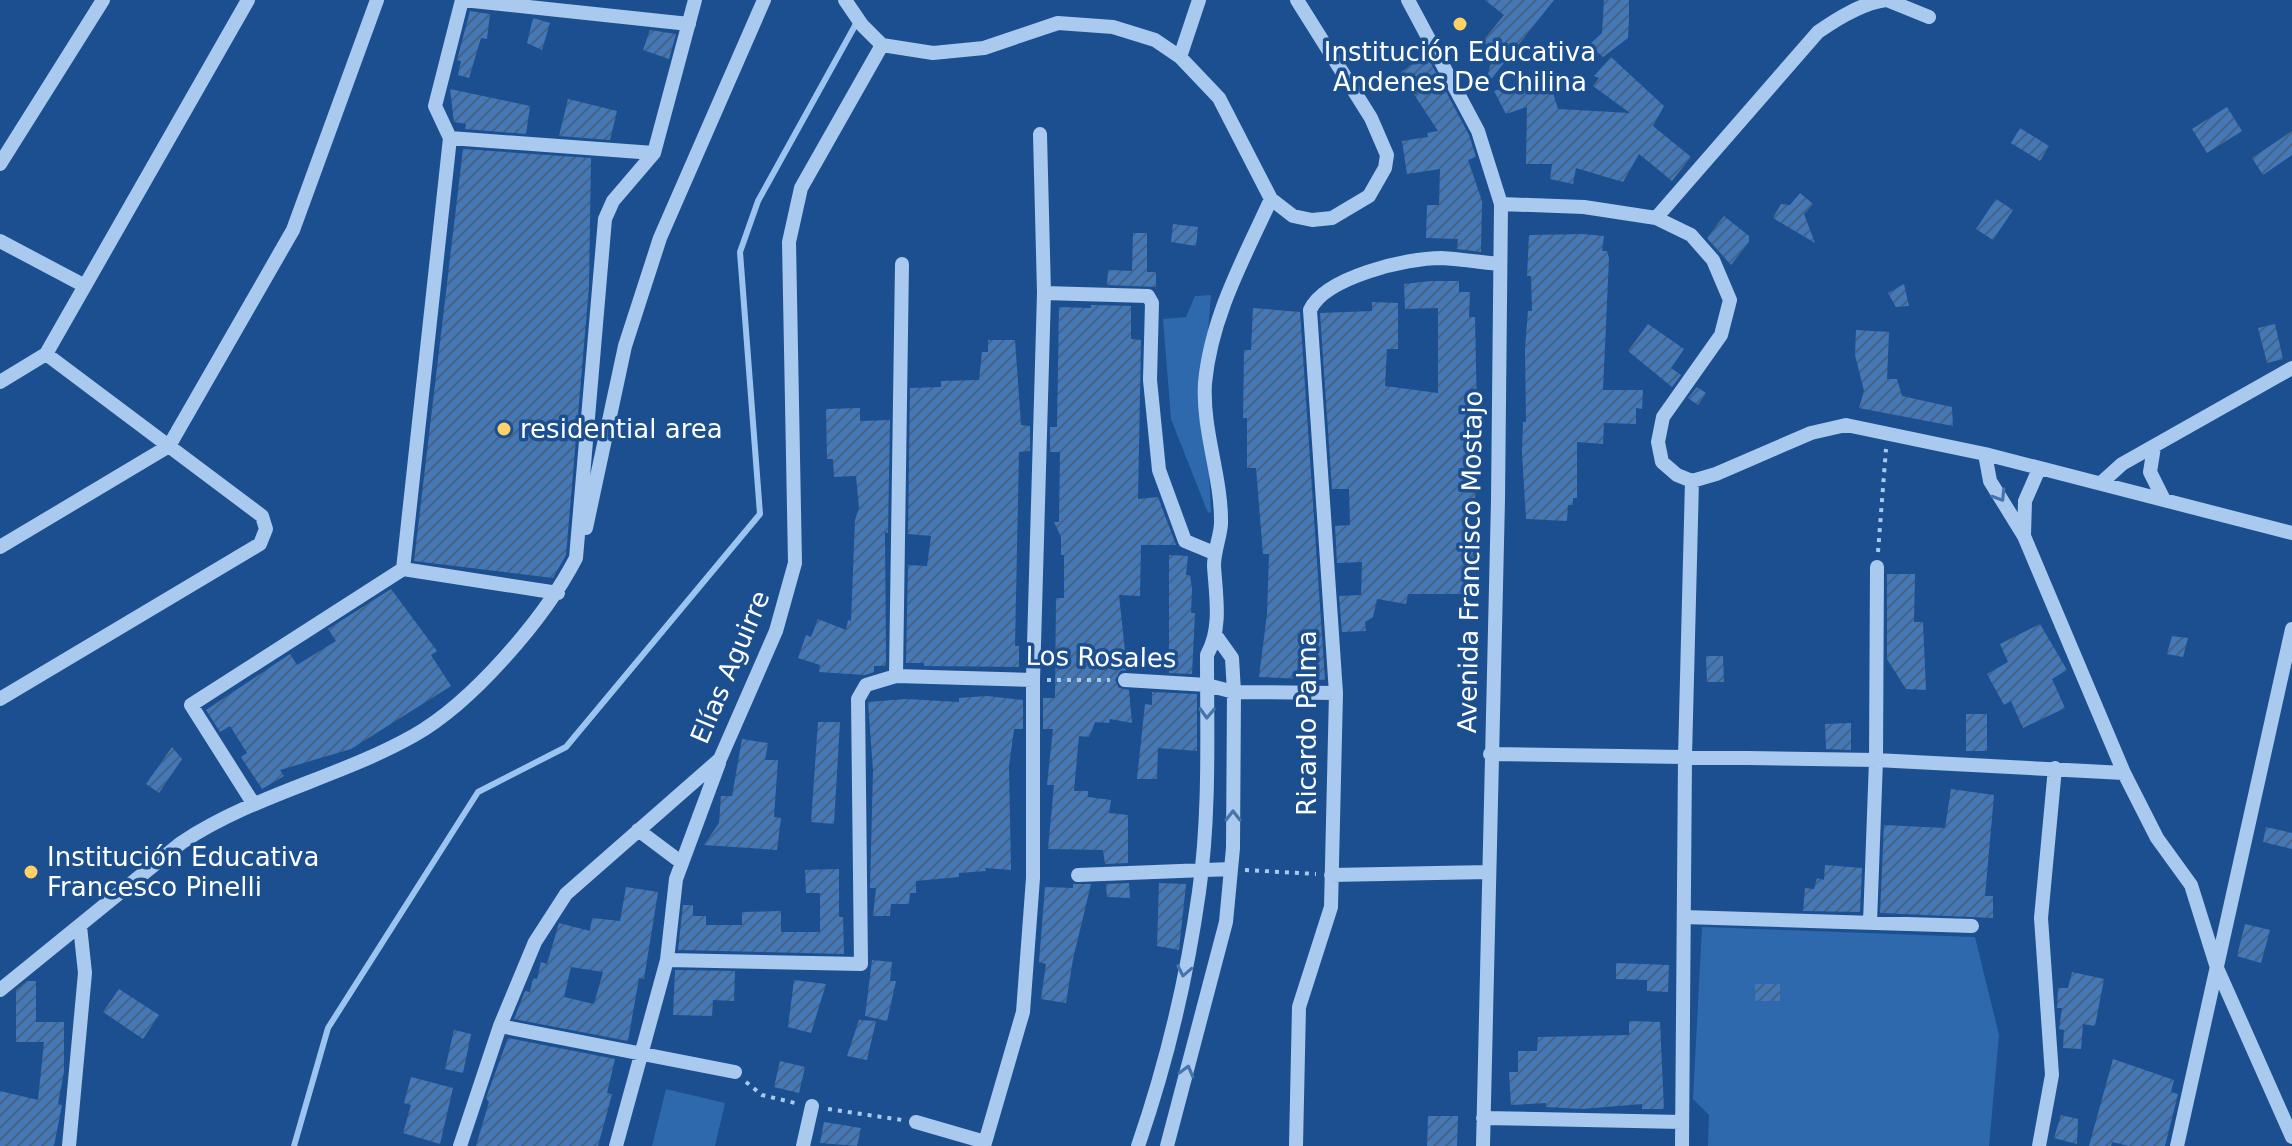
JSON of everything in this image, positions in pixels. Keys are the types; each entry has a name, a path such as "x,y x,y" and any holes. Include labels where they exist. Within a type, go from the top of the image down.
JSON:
{"street":[{"path":"0,164 103,0"},
{"path":"0,382 46,354 248,0"},
{"path":"0,547 169,446 293,230 377,0"},
{"path":"403,569 450,138 435,106 462,0 689,24"},
{"path":"576,558 605,219 613,201 654,153 695,0"},
{"path":"0,990 181,843 213,822 414,736 465,699 558,593 584,536 625,346 660,238 764,0"},
{"path":"845,0 862,25 882,45 933,53 984,48 1058,23 1113,27 1155,40 1180,57 1219,98 1271,199 1293,216 1312,220 1332,218 1369,196 1385,168 1387,155 1371,118 1297,0"},
{"path":"1180,57 1199,0"},
{"name":"Avenida Francisco Mostajo","path":"1408,0 1478,131 1501,204 1498,500 1483,1146"},
{"path":"1656,218 1818,32 1836,19 1879,0 1929,17"},
{"name":"Elías Aguirre","path":"460,1146 500,1026 535,942 566,894 720,759 776,631 795,563 789,242 801,188 882,45"},
{"path":"916,1122 985,1144 1023,1012 1033,878 1033,680 1044,293 1040,134"},
{"path":"450,138 654,153"},
{"path":"1138,1146 1175,1016 1201,868 1207,655 1217,637 1214,553 1221,524 1207,431 1205,384 1216,327 1237,270 1271,199"},
{"path":"1501,204 1584,207 1656,218 1691,235 1713,260 1730,300 1721,335 1663,417 1660,429 1658,442 1662,462 1677,475 1692,481 1716,474 1811,433 1846,425 1888,431 1985,454 2292,533"},
{"path":"0,241 85,286"},
{"name":"Ricardo Palma","path":"1296,1146 1299,1007 1331,907 1336,693 1310,310 1316,297 1364,274 1404,263 1440,258 1498,264"},
{"path":"896,676 902,264"},
{"path":"1044,293 1148,296 1152,303 1150,380 1159,470 1185,541 1214,553"},
{"path":"0,699 260,544 266,529 262,516 46,354"},
{"path":"2101,483 2111,471 2292,368"},
{"path":"2154,447 2150,472 2164,500"},
{"path":"1985,454 1990,481 2024,536 2124,773 2157,838 2191,885 2217,968 2292,1137"},
{"path":"2024,536 2025,501 2039,469"},
{"path":"1682,1146 1685,757 1692,481"},
{"path":"1870,923 1876,760 1877,567"},
{"path":"253,803 191,705 403,569 558,593"},
{"path":"2177,1146 2292,629"},
{"path":"1167,1146 1226,922 1231,869 1234,692 1232,658 1217,637"},
{"name":"Los Rosales","path":"667,960 861,964 858,699 866,685 896,676 1033,680"},
{"name":"Los Rosales","path":"1125,680 1207,685 1234,692 1336,693"},
{"path":"1490,754 1876,760 2124,773"},
{"path":"616,1146 667,960 676,879 720,759"},
{"path":"2039,1146 2052,1075 2041,918 2055,768"},
{"path":"638,830 682,863"},
{"path":"1078,875 1231,869"},
{"path":"1331,875 1489,872"},
{"path":"1684,917 1972,926"},
{"path":"69,1146 85,973 80,926"},
{"path":"500,1026 735,1072"},
{"path":"803,1146 812,1106"},
{"path":"1483,1118 1682,1122"}],"path":[{"path":"1877,567 1888,431"},
{"name":"Los Rosales","path":"1033,680 1125,680"},
{"path":"1231,869 1331,875"},
{"path":"735,1072 762,1095 916,1122"}],"shaded area":[{"path":"1211,295 1204,380 1211,512 1208,513 1171,419 1163,319 1186,317 1195,296"},
{"path":"1702,927 1975,937 1999,1035 1989,1146 1708,1146 1709,1115 1693,1099"},
{"path":"666,1089 725,1103 715,1146 652,1146"}],"building":[{"path":"1485,0 1554,0 1484,88 1494,52 1482,42 1504,15"},
{"path":"1604,0 1629,0 1629,18 1628,38 1603,57 1589,45 1602,33"},
{"path":"470,11 490,14 487,39 481,38 469,78 458,75 461,61 457,60"},
{"path":"533,18 550,23 542,50 527,43"},
{"path":"650,30 676,34 669,59 643,50"},
{"path":"1426,54 1469,135 1476,157 1468,160 1482,201 1481,252 1457,249 1458,239 1426,238 1427,205 1439,205 1440,169 1407,174 1402,141 1428,137 1427,133 1438,131 1400,73"},
{"path":"1611,57 1664,106 1653,126 1691,157 1672,181 1639,154 1623,182 1576,168 1573,184 1550,179 1552,164 1526,164 1527,107 1506,114 1494,91 1547,74 1558,109 1630,113 1593,86 1599,78 1594,76"},
{"path":"450,89 530,106 526,134 465,129 466,124 454,122"},
{"path":"568,99 617,111 610,140 559,136"},
{"path":"2227,107 2242,131 2207,153 2192,129"},
{"path":"2020,128 2049,146 2040,161 2011,143"},
{"path":"2292,131 2292,155 2263,175 2252,158"},
{"name":"residential area","path":"463,149 591,158 589,286 566,555 553,578 414,561"},
{"path":"1800,193 1813,204 1804,214 1815,243 1773,218 1781,204 1790,205"},
{"path":"1996,199 2013,210 1993,240 1976,229"},
{"path":"1724,216 1749,236 1749,242 1731,265 1707,238"},
{"path":"1173,224 1198,227 1196,246 1171,242"},
{"path":"1133,233 1147,233 1147,272 1156,272 1156,287 1107,285 1108,270 1132,271"},
{"path":"1529,235 1604,236 1602,251 1607,251 1609,258 1603,390 1643,390 1642,409 1636,408 1636,424 1604,423 1603,444 1577,442 1577,498 1573,498 1573,505 1568,505 1567,521 1526,519 1522,453 1523,422 1526,422 1525,348 1528,311 1532,311 1531,276 1527,276"},
{"path":"1459,281 1459,292 1470,292 1469,317 1475,317 1477,413 1472,413 1469,467 1478,468 1475,498 1470,498 1466,537 1473,536 1474,565 1467,563 1466,594 1408,594 1406,604 1377,599 1373,617 1365,622 1366,631 1342,632 1339,596 1361,595 1362,562 1337,563 1335,526 1350,525 1349,489 1332,489 1320,313 1372,311 1372,302 1398,303 1398,349 1387,349 1385,386 1438,393 1438,308 1405,309 1404,284"},
{"path":"1904,284 1909,306 1896,307 1888,293"},
{"path":"1091,305 1131,306 1131,339 1141,340 1138,499 1158,497 1176,545 1141,545 1140,596 1119,595 1127,670 1120,671 1115,680 1119,688 1129,690 1132,723 1110,719 1109,723 1095,722 1089,737 1079,736 1074,791 1088,791 1088,797 1111,800 1109,813 1128,815 1128,863 1105,864 1103,850 1048,849 1054,785 1047,785 1053,729 1043,729 1043,698 1055,698 1056,598 1064,598 1064,555 1061,555 1061,537 1054,522 1059,522 1060,452 1050,452 1050,427 1057,427 1059,307 1091,308"},
{"path":"1253,308 1300,312 1325,680 1259,677 1267,614 1269,554 1263,554 1256,468 1247,468 1247,418 1243,418 1244,350 1251,350"},
{"path":"1648,324 1684,349 1671,368 1681,375 1672,387 1628,351"},
{"path":"2275,324 2283,359 2267,363 2258,328"},
{"path":"1856,330 1889,332 1887,379 1897,379 1902,396 1952,407 1953,426 1859,408 1864,391 1855,355"},
{"path":"988,340 1015,340 1021,425 1030,426 1030,451 1019,452 1015,646 1019,646 1019,667 906,663 908,565 927,566 931,536 908,534 910,388 941,387 941,381 979,380 982,352 988,352"},
{"path":"1697,387 1706,393 1698,405 1688,398"},
{"path":"860,408 860,421 890,420 888,533 885,532 886,662 885,666 874,666 874,672 865,675 819,672 820,665 798,658 806,635 811,637 818,619 846,630 848,620 851,621 855,520 859,508 856,476 834,477 833,459 827,459 826,409"},
{"path":"1169,555 1188,556 1186,575 1190,575 1192,589 1191,613 1195,613 1192,674 1169,673"},
{"path":"1887,574 1915,574 1914,622 1923,622 1926,690 1906,689 1887,659"},
{"path":"391,589 437,651 431,655 451,686 351,749 280,770 284,776 262,789 241,757 247,753 230,726 220,732 206,710 290,654 297,665 336,641 328,629"},
{"path":"2040,624 2067,670 2052,679 2065,708 2023,728 2011,701 2004,705 1987,674 2008,662 2000,644"},
{"path":"2172,636 2188,638 2183,657 2167,654"},
{"path":"1706,656 1723,656 1724,682 1707,682"},
{"path":"1152,692 1197,694 1197,751 1158,748 1157,779 1137,779 1145,704 1152,705"},
{"path":"987,696 1023,700 1023,729 1014,729 1009,766 1011,870 985,868 986,871 959,873 959,877 916,881 916,893 910,893 909,904 891,904 890,916 873,916 876,888 870,888 873,770 868,702 906,699 959,702 959,698"},
{"path":"1966,714 1987,714 1987,751 1966,751"},
{"path":"818,722 840,722 834,824 811,822"},
{"path":"1851,723 1851,750 1826,749 1825,724"},
{"path":"742,739 768,743 765,760 778,760 774,817 781,818 777,850 704,845 719,823 721,796 732,796"},
{"path":"172,747 182,759 159,793 146,784"},
{"path":"1951,789 1994,795 1985,896 1993,896 1993,918 1880,913 1884,825 1945,828"},
{"path":"2266,827 2292,833 2292,849 2263,842"},
{"path":"1825,865 1862,868 1860,912 1803,911 1805,888 1814,889 1817,878 1824,880"},
{"path":"839,869 839,917 843,917 844,954 678,950 683,905 693,905 693,916 706,916 706,925 742,925 742,912 781,911 781,932 820,932 820,893 806,893 805,870"},
{"path":"1129,883 1130,898 1107,897 1106,884"},
{"path":"1159,883 1186,884 1179,950 1157,946"},
{"path":"1073,884 1091,884 1066,1003 1041,999 1046,964 1039,962 1045,887 1073,888"},
{"path":"626,887 658,892 644,979 639,978 628,1041 514,1019 525,991 530,992 533,978 537,979 541,962 547,964 559,923 590,931 592,918 620,921","holes":["571,967 603,972 594,1004 564,997"]},
{"path":"2245,924 2270,930 2261,963 2237,956"},
{"path":"872,960 892,962 890,981 896,981 887,1021 865,1016"},
{"path":"1616,963 1669,965 1668,992 1647,991 1647,980 1616,979"},
{"path":"675,970 735,971 734,1001 713,1000 712,1016 673,1015"},
{"path":"2072,972 2104,979 2095,1026 2083,1024 2081,1049 2063,1048 2064,1030 2059,1029 2062,1008 2057,1008 2058,988 2068,988"},
{"path":"794,980 826,984 811,1033 788,1027"},
{"path":"27,981 36,981 36,1022 64,1022 64,1072 58,1104 62,1105 54,1146 0,1146 0,1091 38,1100 44,1042 16,1042 16,990"},
{"path":"1755,984 1780,984 1780,1001 1755,1001"},
{"path":"119,989 159,1015 143,1039 103,1012"},
{"path":"859,1020 876,1021 867,1060 847,1056"},
{"path":"1629,1021 1660,1022 1664,1109 1642,1109 1642,1104 1582,1109 1546,1107 1546,1103 1511,1105 1509,1072 1518,1072 1518,1051 1537,1051 1538,1037 1629,1035"},
{"path":"454,1030 471,1034 463,1073 445,1069"},
{"path":"508,1038 615,1059 607,1093 612,1094 598,1146 476,1146 489,1102 486,1098"},
{"path":"2113,1059 2174,1080 2171,1092 2178,1094 2165,1146 2129,1146 2112,1142 2111,1146 2089,1146"},
{"path":"780,1061 805,1067 799,1093 774,1087"},
{"path":"411,1077 453,1088 440,1144 403,1133 411,1105 404,1103"},
{"path":"2061,1115 2078,1119 2077,1144 2054,1138"},
{"path":"1428,1116 1458,1116 1457,1146 1427,1146"},
{"path":"824,1122 861,1128 857,1146 820,1143"}],"waterway":[{"path":"294,1146 328,1028 478,792 566,747 760,514 740,252 758,201 857,22"}],"place":[{"name":"Institución Educativa Andenes De Chilina","path":"1460,24"},
{"name":"residential area","path":"504,429"},
{"name":"Institución Educativa Francesco Pinelli","path":"31,872"}]}
